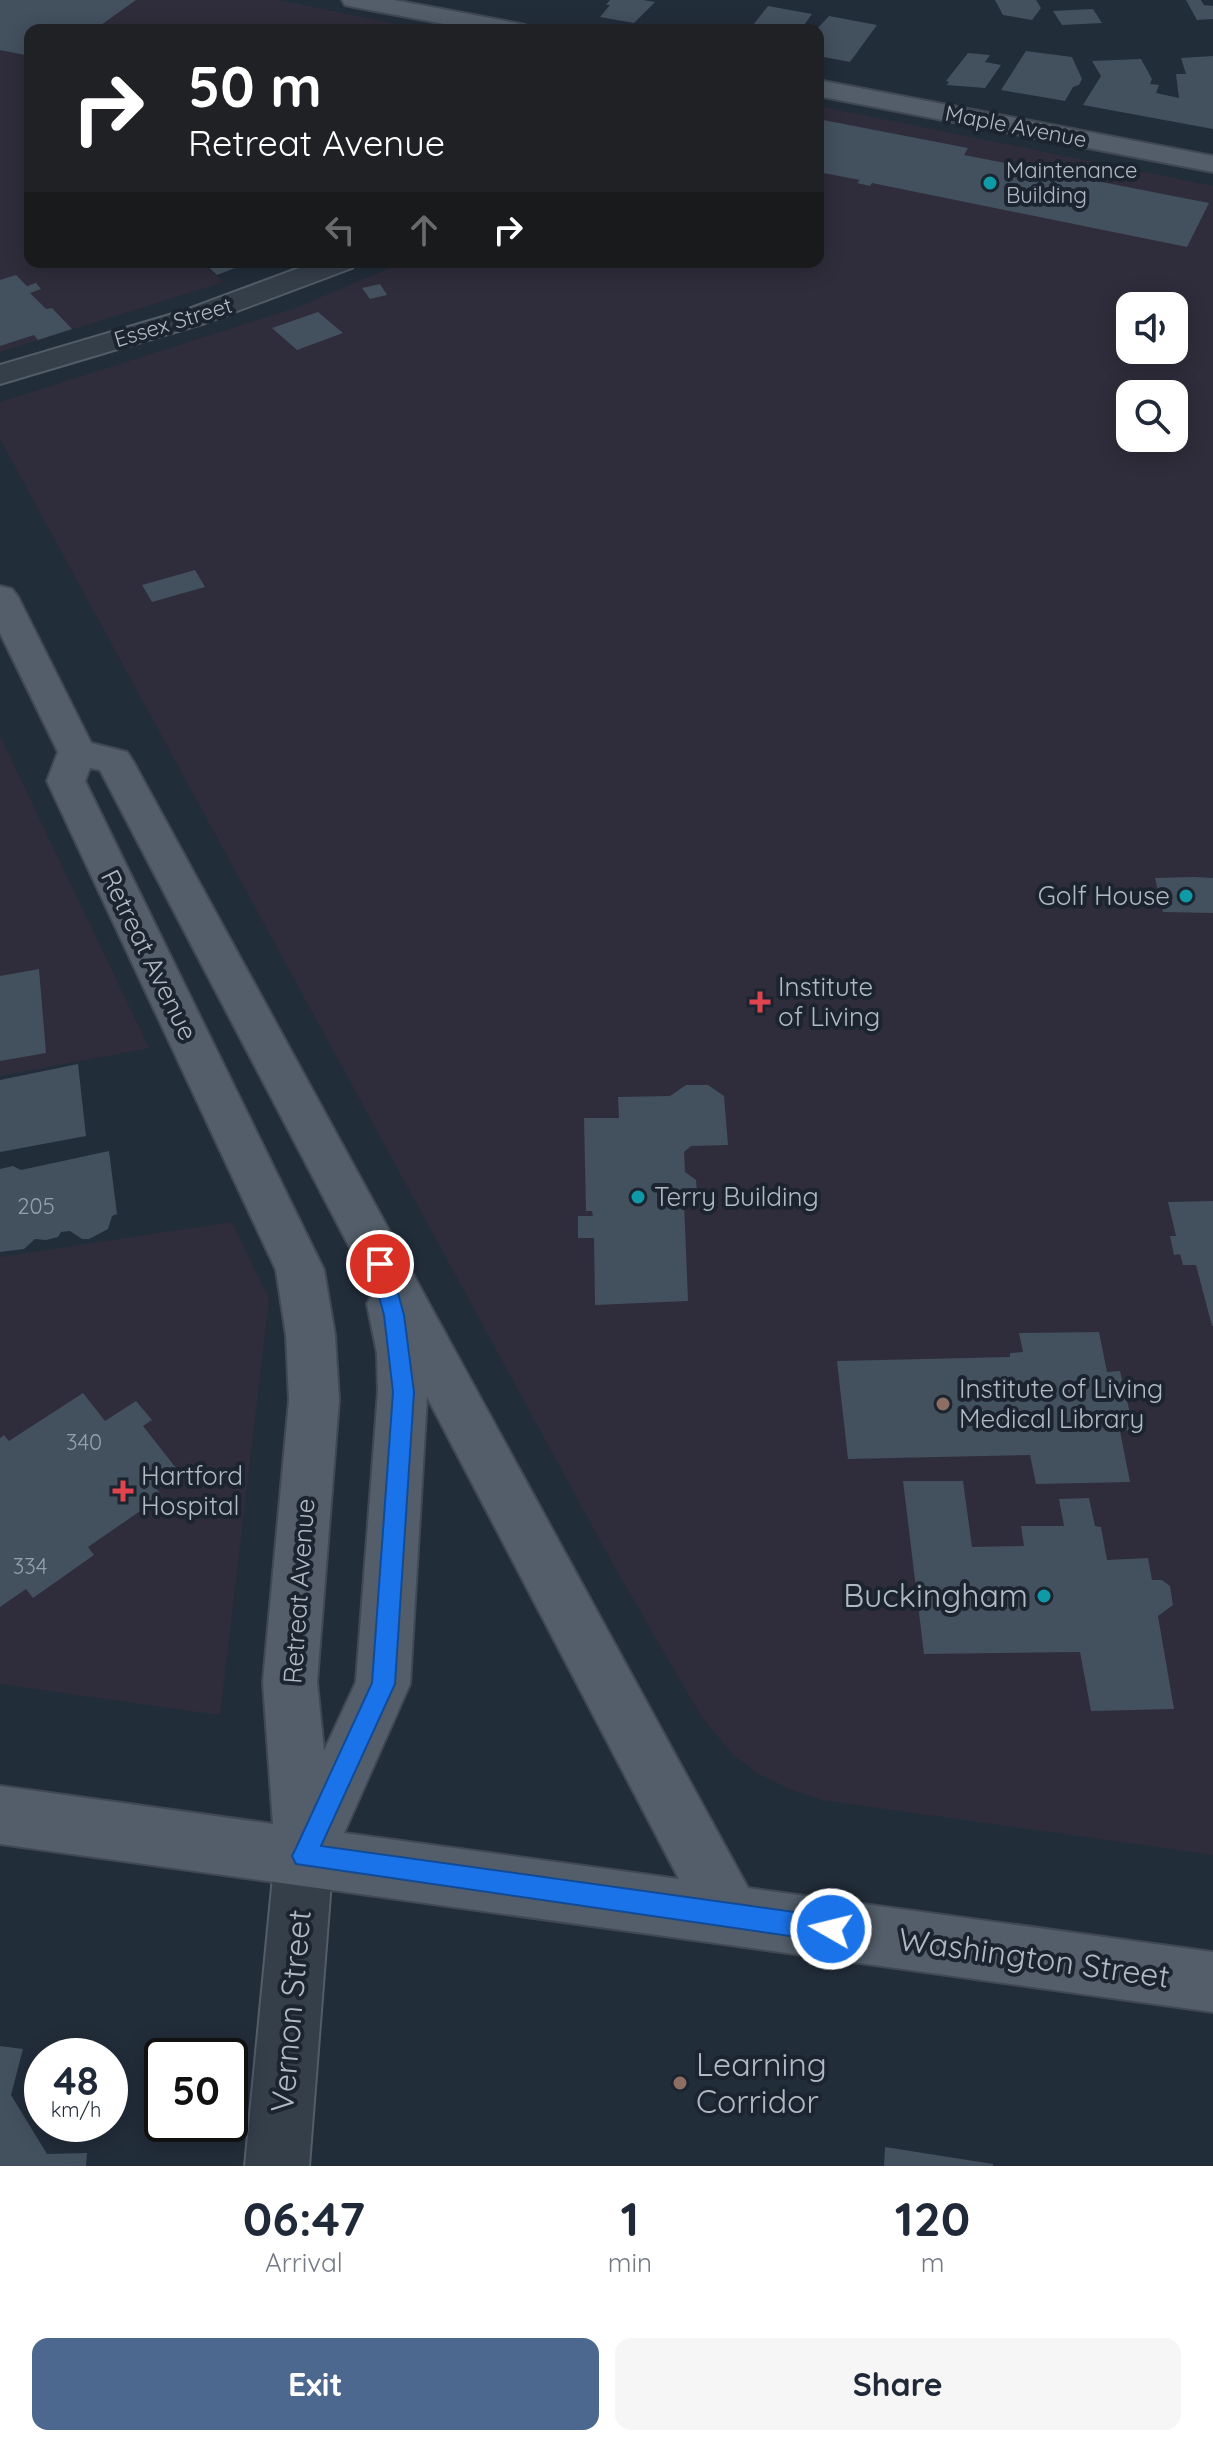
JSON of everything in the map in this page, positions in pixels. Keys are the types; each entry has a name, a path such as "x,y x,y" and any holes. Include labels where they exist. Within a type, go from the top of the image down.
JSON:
{"main road":[{"path":"354,0 484,24"},
{"name":"Maple Avenue","path":"824,89 1213,164"},
{"path":"5,617 77,752 114,761 730,1915"},
{"name":"Retreat Avenue","path":"77,752 66,781 300,1270 307,1301 314,1400 290,1682 304,1856"},
{"path":"304,1856 383,1684 403,1392 394,1315 375,1248"},
{"name":"Washington Street","path":"0,1815 1213,1982"}],"street":[{"name":"Essex Street","path":"0,375 194,317 326,268"},
{"name":"Vernon Street","path":"277,2166 304,1856"}],"shaded area":[{"path":"0,0 278,0 397,24 24,24 24,268 206,268 224,282 0,352"},
{"name":"Institute of Living","path":"824,107 1213,186 1213,1855 822,1800 789,1789 759,1774 732,1754 701,1716 614,1566 0,439 0,402 295,308 390,268 824,268"},
{"path":"0,736 149,1048 0,1076"},
{"name":"Hartford Hospital","path":"232,1222 269,1299 220,1715 0,1684 0,1257"}],"building":[{"path":"0,0 136,0 102,24 24,24 24,55 0,50"},
{"path":"610,0 655,2 634,23 600,17 610,5 606,5"},
{"path":"995,0 1036,0 1041,8 1032,20 1003,15"},
{"path":"1186,0 1201,0 1204,5 1213,6 1213,19 1197,20"},
{"path":"768,6 812,14 805,24 754,24"},
{"path":"1093,9 1102,23 1062,25 1053,11"},
{"path":"829,16 877,25 850,62 824,57 824,24 822,24"},
{"path":"1026,51 1072,57 1082,79 1065,101 1001,90"},
{"path":"968,53 990,55 985,62 1001,65 985,88 947,85 949,82 946,81"},
{"path":"1213,56 1213,129 1083,105 1101,76 1092,61 1141,59 1152,79 1150,84 1159,85 1156,93 1179,98 1176,74 1186,74 1181,58"},
{"name":"Maintenance Building","path":"824,120 968,148 964,155 1209,203 1187,247 872,183 870,186 857,183 860,180 824,173"},
{"path":"209,268 235,268 217,275"},
{"path":"16,275 27,286 36,283 41,289 30,293 46,309 52,308 72,329 38,340 34,335 0,346 0,280"},
{"path":"380,284 387,295 370,299 362,288"},
{"path":"318,312 343,333 297,350 272,328"},
{"path":"195,570 205,587 152,602 142,585"},
{"name":"Golf House","path":"1155,878 1213,878 1213,913 1163,912"},
{"path":"39,969 46,1053 0,1061 0,976"},
{"path":"78,1064 86,1136 0,1152 0,1080"},
{"name":"Terry Building","path":"686,1085 708,1085 724,1096 728,1145 691,1146 684,1152 685,1172 696,1180 697,1193 684,1202 688,1301 595,1305 594,1238 578,1238 578,1216 593,1216 592,1211 586,1211 584,1118 619,1118 618,1097 670,1096"},
{"path":"109,1151 117,1214 112,1216 108,1229 89,1239 82,1239 70,1231 61,1232 58,1237 35,1239 24,1249 0,1252 0,1169 13,1166 21,1170"},
{"path":"1213,1201 1212,1326 1196,1265 1183,1265 1180,1254 1174,1255 1170,1236 1176,1236 1168,1202"},
{"path":"1099,1332 1107,1372 1120,1371 1134,1430 1120,1431 1130,1482 1036,1484 1030,1455 848,1459 837,1361 1010,1357 1010,1353 1023,1352 1019,1333"},
{"path":"83,1393 105,1421 136,1401 152,1420 143,1426 176,1468 153,1484 162,1496 88,1547 94,1555 33,1598 26,1589 0,1607 0,1438 4,1435 9,1441"},
{"name":"Buckingham","path":"903,1481 963,1481 972,1547 1024,1546 1021,1526 1064,1526 1059,1499 1089,1498 1095,1526 1101,1527 1107,1560 1148,1558 1152,1580 1162,1580 1170,1586 1173,1605 1158,1616 1174,1709 1091,1711 1080,1652 924,1654"},
{"path":"0,2046 23,2049 11,2095 24,2116 24,2142 40,2142 47,2154 87,2153 86,2166 0,2166"},
{"path":"885,2147 993,2164 993,2166 884,2166"}],"place":[{"name":"Maintenance Building","path":"990,183"},
{"name":"Golf House","path":"1186,896"},
{"name":"Institute of Living","path":"760,1002"},
{"name":"Terry Building","path":"638,1197"},
{"name":"Institute of Living Medical Library","path":"943,1404"},
{"name":"Hartford Hospital","path":"123,1491"},
{"name":"Buckingham","path":"1044,1596"},
{"name":"Learning Corridor","path":"680,2083"}],"route":[{"path":"380,1264 401,1353 403,1392 383,1684 304,1856 831,1929"}]}
